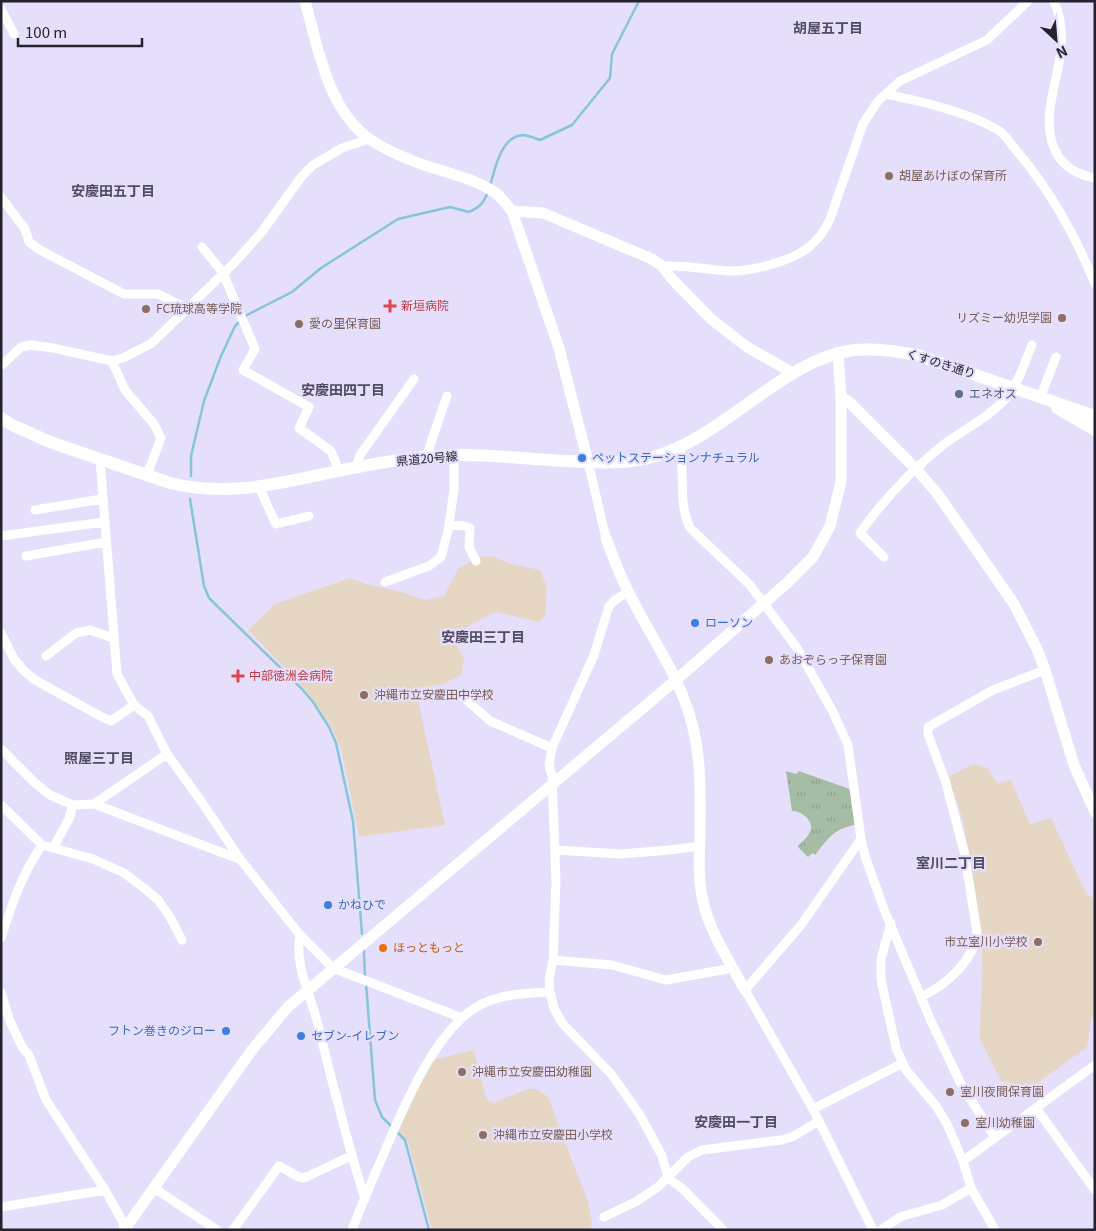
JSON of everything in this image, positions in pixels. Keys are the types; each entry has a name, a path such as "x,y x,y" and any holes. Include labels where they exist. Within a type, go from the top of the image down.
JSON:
{"main road":[{"name":"くすのき通り","path":"838,354 866,349 896,351 917,355 1095,416"},
{"name":"県道20号線","path":"1,418 36,436 100,460 170,483 193,488 238,490 356,468 426,457 454,455 618,464 654,457 680,448 719,426 794,373 838,354"},
{"name":"くすのき通り","path":"1040,398 1095,430"}],"street":[{"path":"305,1 322,62 333,91 353,124 369,139 405,159 474,182 488,190 512,211 559,348 606,538 628,592 676,680 692,721 697,744 701,790 699,869 703,902 708,919 745,990 813,1109 873,1230"},
{"path":"662,266 730,271 757,269 781,261 808,248 823,233 830,219 863,124 878,101 900,81 987,40 1028,1"},
{"path":"1054,1 1062,29 1060,56 1051,99 1048,131 1053,146 1062,162 1076,172 1095,178"},
{"path":"1,9 14,34"},
{"path":"886,94 981,121 1000,131 1034,171 1062,218 1095,284"},
{"path":"1,366 21,347 31,345 112,360 123,358 152,343 262,233 302,176 313,165 342,148 369,139"},
{"path":"1,197 25,229 30,242 40,250 124,294 158,294 186,308"},
{"path":"512,211 543,213 641,253 662,266 711,319 747,347 794,373"},
{"path":"202,247 223,273 254,349 243,370 309,407 299,428 331,451 340,471"},
{"path":"884,556 860,533 876,510 916,469 1008,396 1032,345"},
{"path":"124,1230 269,1027 288,1007 676,680 787,583 813,557 822,542 835,510 840,482 841,397 838,354"},
{"path":"1040,398 1056,357"},
{"path":"112,360 125,390 154,424 160,438 150,467 145,475"},
{"path":"356,468 360,454 414,379"},
{"path":"426,457 447,396"},
{"path":"841,397 848,401 916,469 936,493 1014,604 1026,626 1045,670 1074,765 1095,812"},
{"path":"680,448 683,466 683,504 685,518 690,528 750,585 780,624 797,648 832,710 848,745 861,840 865,856 921,997 960,1082 995,1138"},
{"path":"385,582 429,566 441,557 449,525 454,490 454,455"},
{"path":"100,460 116,674 134,705 148,716 168,754 240,859 300,936 333,968 348,972 462,1018"},
{"path":"259,487 276,524 309,516"},
{"path":"34,510 102,500"},
{"path":"1,536 104,522"},
{"path":"449,525 470,528 469,547 476,561"},
{"path":"26,556 106,542"},
{"path":"628,592 609,606 594,655 552,748 549,765 556,850 553,960 549,980 550,992 554,1008 562,1023 612,1075 640,1115 662,1156 668,1178 684,1190 722,1230"},
{"path":"46,656 76,633 90,630 113,638"},
{"path":"1,634 14,659 24,671 35,680 100,716 111,721 134,705"},
{"path":"921,997 938,988 956,971 970,954 976,943 978,932 964,851 945,780 928,734 928,727 993,690 1045,670"},
{"path":"460,694 490,721 552,748"},
{"path":"1,749 35,783 50,794 73,805 94,804 240,859"},
{"path":"94,804 168,754"},
{"path":"1,805 42,845 93,859 124,873 158,900 170,917 182,940"},
{"path":"53,848 69,819 73,805"},
{"path":"745,990 801,925 861,840"},
{"path":"1,938 13,900 29,864 42,845"},
{"path":"556,850 620,854 700,846"},
{"path":"891,923 881,959 881,980 896,1048 906,1070 936,1106 947,1124 963,1161 971,1188 995,1230"},
{"path":"300,936 298,947 306,991 316,1018 351,1156 365,1199"},
{"path":"553,960 612,965 666,980 733,968"},
{"path":"1,992 4,1009 22,1047 29,1055 46,1100 105,1190 123,1222 124,1230"},
{"path":"352,1230 398,1120 433,1052 446,1034 479,1005 500,997 550,992"},
{"path":"813,1109 903,1063"},
{"path":"963,1161 1095,1065"},
{"path":"1036,1108 1095,1190"},
{"path":"604,1217 637,1201 658,1187 688,1157 702,1150 781,1140 792,1137 819,1121"},
{"path":"233,1230 279,1166 304,1178 351,1156"},
{"path":"154,1188 217,1230"},
{"path":"881,1230 900,1216 942,1206 971,1188"},
{"path":"1,1207 105,1190"}],"shaded area":[{"name":"沖縄市立安慶田中学校","path":"492,556 511,564 540,570 547,587 545,616 539,622 496,612 472,624 453,637 464,659 461,675 441,685 417,688 445,825 359,837 341,748 331,726 305,689 248,630 275,604 350,578 425,600 444,596 458,569 477,557"},
{"name":"市立室川小学校","path":"973,764 988,768 997,783 1011,780 1030,824 1051,818 1086,893 1095,900 1095,1010 1091,1020 1087,1047 1024,1093 1015,1084 1001,1081 980,1039 982,957 980,927 963,820 948,777"},
{"name":"沖縄市立安慶田小学校","path":"474,1050 487,1100 494,1103 527,1089 538,1089 549,1098 588,1201 592,1223 589,1230 432,1230 408,1142 397,1130 432,1060"}],"green space":[{"path":"786,771 796,774 799,771 855,791 858,824 843,828 833,834 815,855 813,853 808,857 798,846 809,834 811,825 808,818 792,811"}],"waterway":[{"path":"490,186 500,154 510,141 516,136 524,135 540,140 572,125 610,78 612,54 639,1"},
{"path":"191,476 191,456 204,401 235,326 247,315 292,292 321,268 398,219 450,207 469,212 481,204 488,191"},
{"path":"190,499 204,586 209,598 302,689 329,727 336,743 353,821 362,934"},
{"path":"364,951 365,977"},
{"path":"366,983 375,1100 382,1117 405,1140 429,1230"}],"place":[{"name":"胡屋あけぼの保育所","path":"889,176"},
{"name":"新垣病院","path":"390,306"},
{"name":"FC琉球高等学院","path":"146,309"},
{"name":"リズミー幼児学園","path":"1062,318"},
{"name":"愛の里保育園","path":"299,324"},
{"name":"エネオス","path":"959,394"},
{"name":"ペットステーションナチュラル","path":"582,458"},
{"name":"ローソン","path":"695,623"},
{"name":"あおぞらっ子保育園","path":"769,660"},
{"name":"中部徳洲会病院","path":"238,676"},
{"name":"沖縄市立安慶田中学校","path":"364,695"},
{"name":"かねひで","path":"328,905"},
{"name":"市立室川小学校","path":"1038,942"},
{"name":"ほっともっと","path":"383,948"},
{"name":"フトン巻きのジロー","path":"226,1031"},
{"name":"セブン-イレブン","path":"301,1036"},
{"name":"沖縄市立安慶田幼稚園","path":"462,1072"},
{"name":"室川夜間保育園","path":"950,1092"},
{"name":"室川幼稚園","path":"965,1123"},
{"name":"沖縄市立安慶田小学校","path":"483,1135"}],"district":[{"name":"胡屋五丁目","path":"828,28"},
{"name":"安慶田五丁目","path":"113,191"},
{"name":"安慶田四丁目","path":"343,390"},
{"name":"安慶田三丁目","path":"483,637"},
{"name":"照屋三丁目","path":"99,758"},
{"name":"室川二丁目","path":"951,863"},
{"name":"安慶田一丁目","path":"736,1122"}]}
